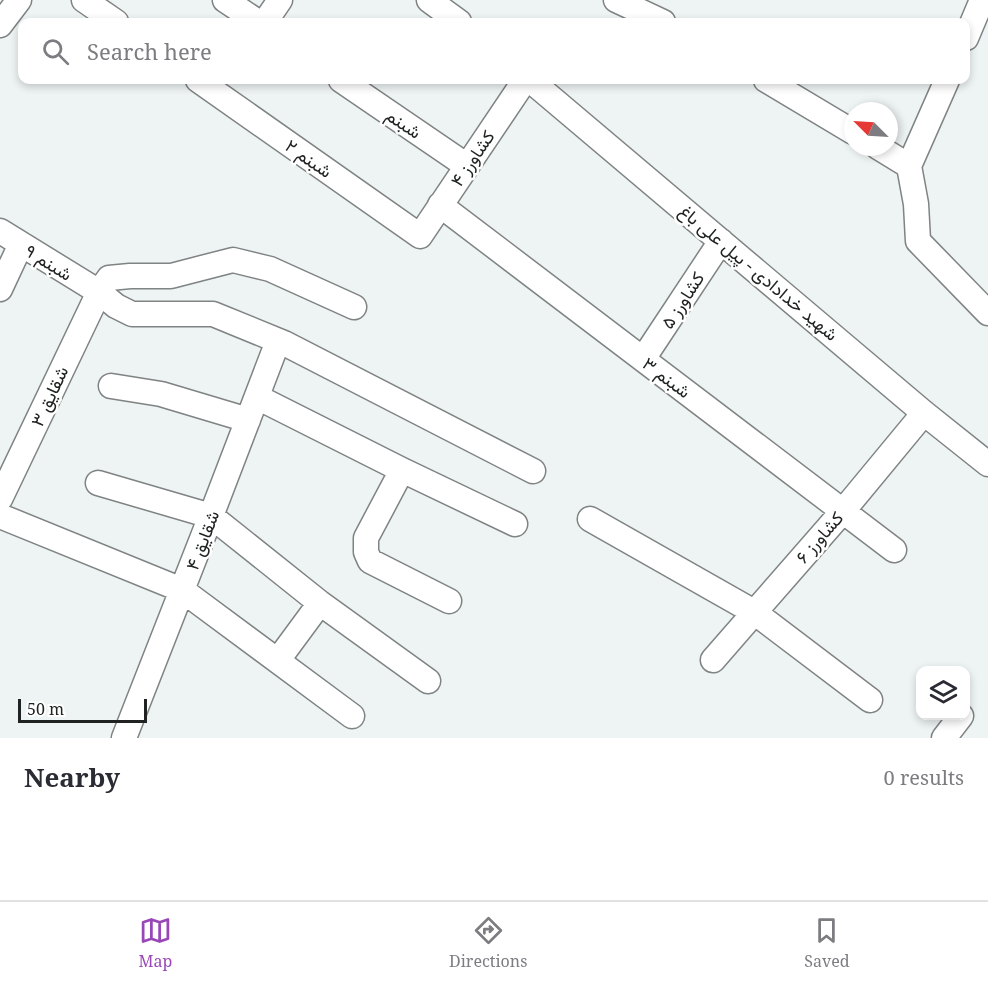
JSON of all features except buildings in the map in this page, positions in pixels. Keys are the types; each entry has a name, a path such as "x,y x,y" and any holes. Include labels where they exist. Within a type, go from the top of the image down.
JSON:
{"street":[{"path":"0,24 19,0"},
{"path":"84,0 110,18"},
{"path":"225,0 252,18"},
{"path":"268,18 280,0"},
{"path":"429,0 454,18"},
{"path":"616,0 654,18"},
{"path":"970,28 982,0"},
{"name":"شبنم ۲","path":"213,84 420,236"},
{"name":"شبنم","path":"347,84 467,166"},
{"name":"کشاورز ۴","path":"420,236 522,84"},
{"name":"شهید خدادادی - پیل علی باغ","path":"535,84 924,413 988,464"},
{"path":"773,84 844,127"},
{"path":"945,84 909,166 916,204 918,241 988,313"},
{"path":"893,156 909,166"},
{"name":"شبنم ۳","path":"440,205 894,550"},
{"name":"شبنم ۹","path":"0,231 132,314 213,315 278,341 533,471"},
{"name":"کشاورز ۵","path":"643,359 721,240"},
{"path":"0,289 21,244"},
{"path":"99,292 109,278 171,276 233,260 270,269 354,307"},
{"name":"شقایق ۳","path":"0,499 99,292"},
{"name":"شقایق ۴","path":"124,738 278,341"},
{"path":"111,386 161,394 248,420"},
{"path":"257,397 515,524"},
{"name":"کشاورز ۶","path":"713,660 924,413"},
{"path":"402,470 366,538 366,552 370,561 448,601"},
{"path":"99,483 211,516 320,603 428,681"},
{"path":"0,516 182,590 352,716"},
{"path":"590,519 754,612 870,700"},
{"path":"278,660 320,603"},
{"path":"944,738 957,720"}]}
